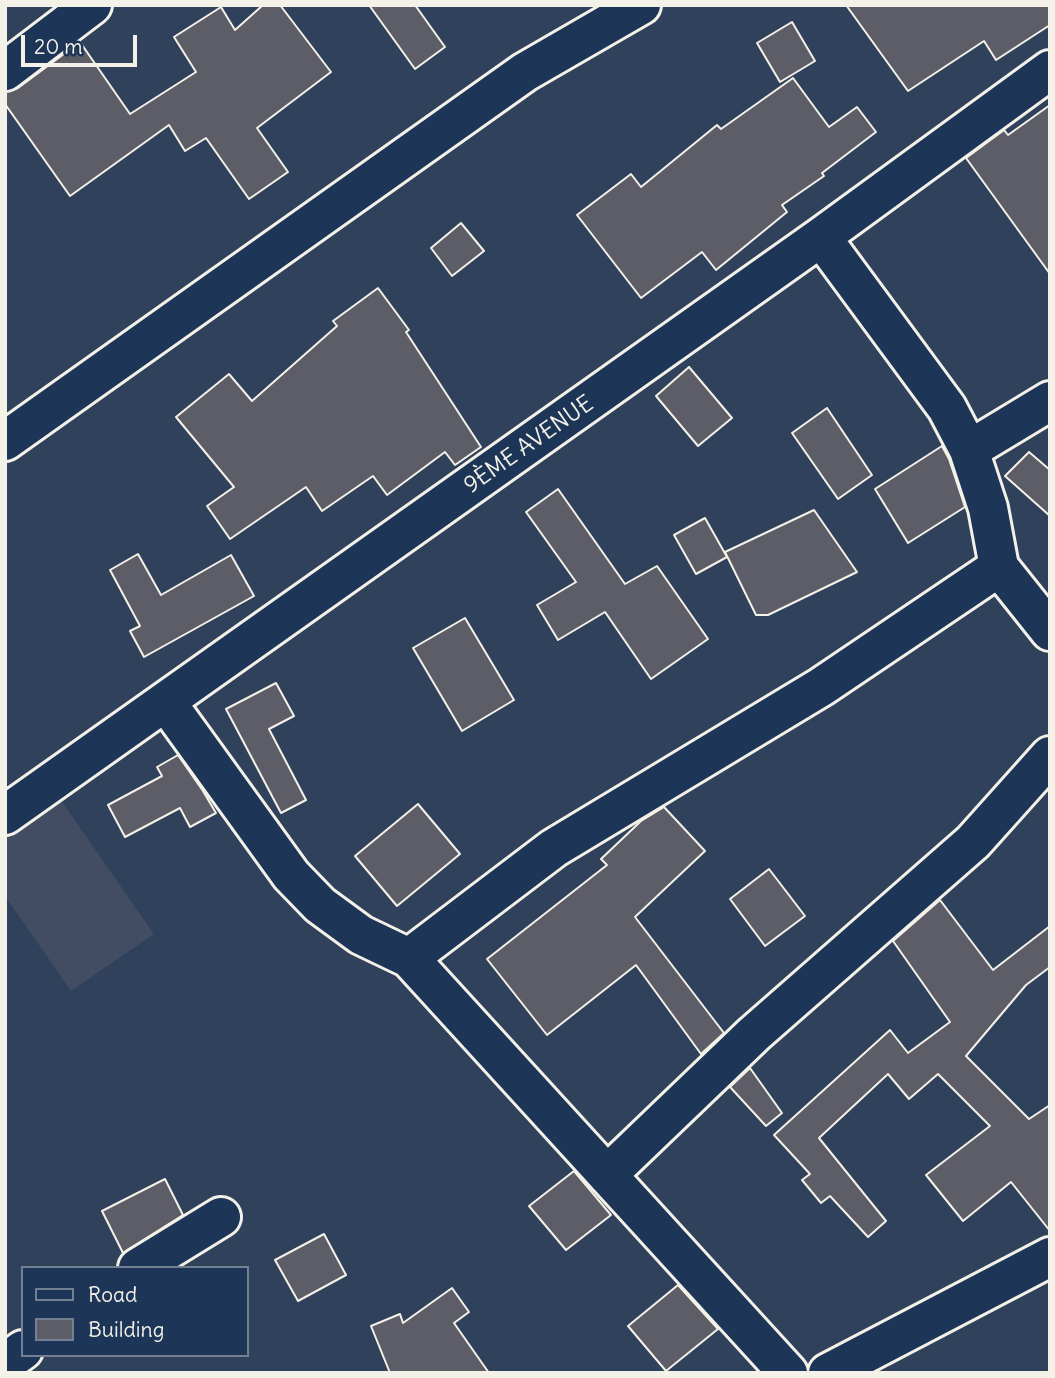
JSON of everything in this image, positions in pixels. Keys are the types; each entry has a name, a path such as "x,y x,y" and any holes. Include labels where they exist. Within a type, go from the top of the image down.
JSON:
{"street":[{"path":"5,71 92,5"},
{"path":"5,442 525,72 641,5"},
{"name":"9ÈME AVENUE","path":"5,815 821,237 1050,71"},
{"path":"821,237 947,408 969,450 988,508 999,566 1050,631"},
{"path":"969,450 1050,401"},
{"path":"409,958 554,848 821,687 999,566"},
{"path":"166,702 291,875 320,905 360,935 409,958 788,1373"},
{"path":"607,1175 754,1034 973,842 1050,756"},
{"path":"141,1266 221,1217"},
{"path":"828,1373 1050,1257"},
{"path":"5,1363 21,1351"}],"shaded area":[{"path":"60,799 154,934 71,991 5,896 5,837"}],"building":[{"path":"263,5 280,5 331,72 257,128 288,172 249,199 206,138 185,151 169,125 70,196 5,104 5,92 18,88 80,42 130,114 196,72 174,37 221,7 235,30"},
{"path":"369,5 415,5 445,47 415,69"},
{"path":"846,5 1050,5 1050,25 996,60 984,41 908,91"},
{"path":"792,22 815,61 780,82 757,43"},
{"path":"793,78 829,127 857,107 876,132 822,173 824,176 782,205 787,212 716,270 702,252 641,298 577,215 631,174 641,187 717,125 721,129"},
{"path":"1050,105 1050,274 966,158 1004,130 1008,135"},
{"path":"461,223 484,251 452,276 431,248"},
{"path":"378,288 409,330 406,332 481,447 455,465 445,452 387,495 373,476 322,511 306,487 230,539 207,506 234,487 176,417 229,374 252,401 337,326 333,321"},
{"path":"689,367 732,418 698,446 656,396"},
{"path":"827,408 872,475 838,499 792,433"},
{"path":"942,446 965,507 908,543 875,489"},
{"path":"1029,452 1050,470 1050,516 1005,476"},
{"path":"558,489 625,584 657,566 708,639 651,679 605,612 558,640 537,605 576,582 526,512"},
{"path":"814,510 857,572 768,615 756,615 725,552"},
{"path":"705,518 727,557 696,574 674,535"},
{"path":"138,554 161,595 231,555 254,596 144,657 130,631 140,626 110,570"},
{"path":"465,618 514,700 462,731 413,648"},
{"path":"276,683 294,716 269,729 306,800 281,813 226,709"},
{"path":"178,755 216,813 190,827 180,808 125,837 108,805 162,776 157,767"},
{"path":"418,804 460,854 397,906 355,856"},
{"path":"664,807 705,851 635,917 724,1033 701,1054 636,965 547,1035 487,959 607,865 601,859 641,821"},
{"path":"769,869 805,916 765,946 730,899"},
{"path":"940,900 993,970 1050,926 1050,967 1026,985 966,1056 1029,1119 1050,1105 1050,1231 1011,1182 963,1221 926,1175 990,1126 938,1074 909,1099 888,1074 819,1138 886,1221 868,1237 830,1196 821,1203 802,1180 810,1174 774,1135 890,1030 908,1053 950,1022 893,941"},
{"path":"750,1068 782,1113 766,1126 730,1087"},
{"path":"574,1171 611,1215 566,1250 529,1206"},
{"path":"165,1179 183,1215 123,1253 102,1211"},
{"path":"324,1234 346,1275 298,1301 275,1260"},
{"path":"678,1285 718,1329 666,1371 628,1326"},
{"path":"452,1288 469,1312 454,1323 489,1373 390,1373 371,1326 400,1314 403,1323"}]}
